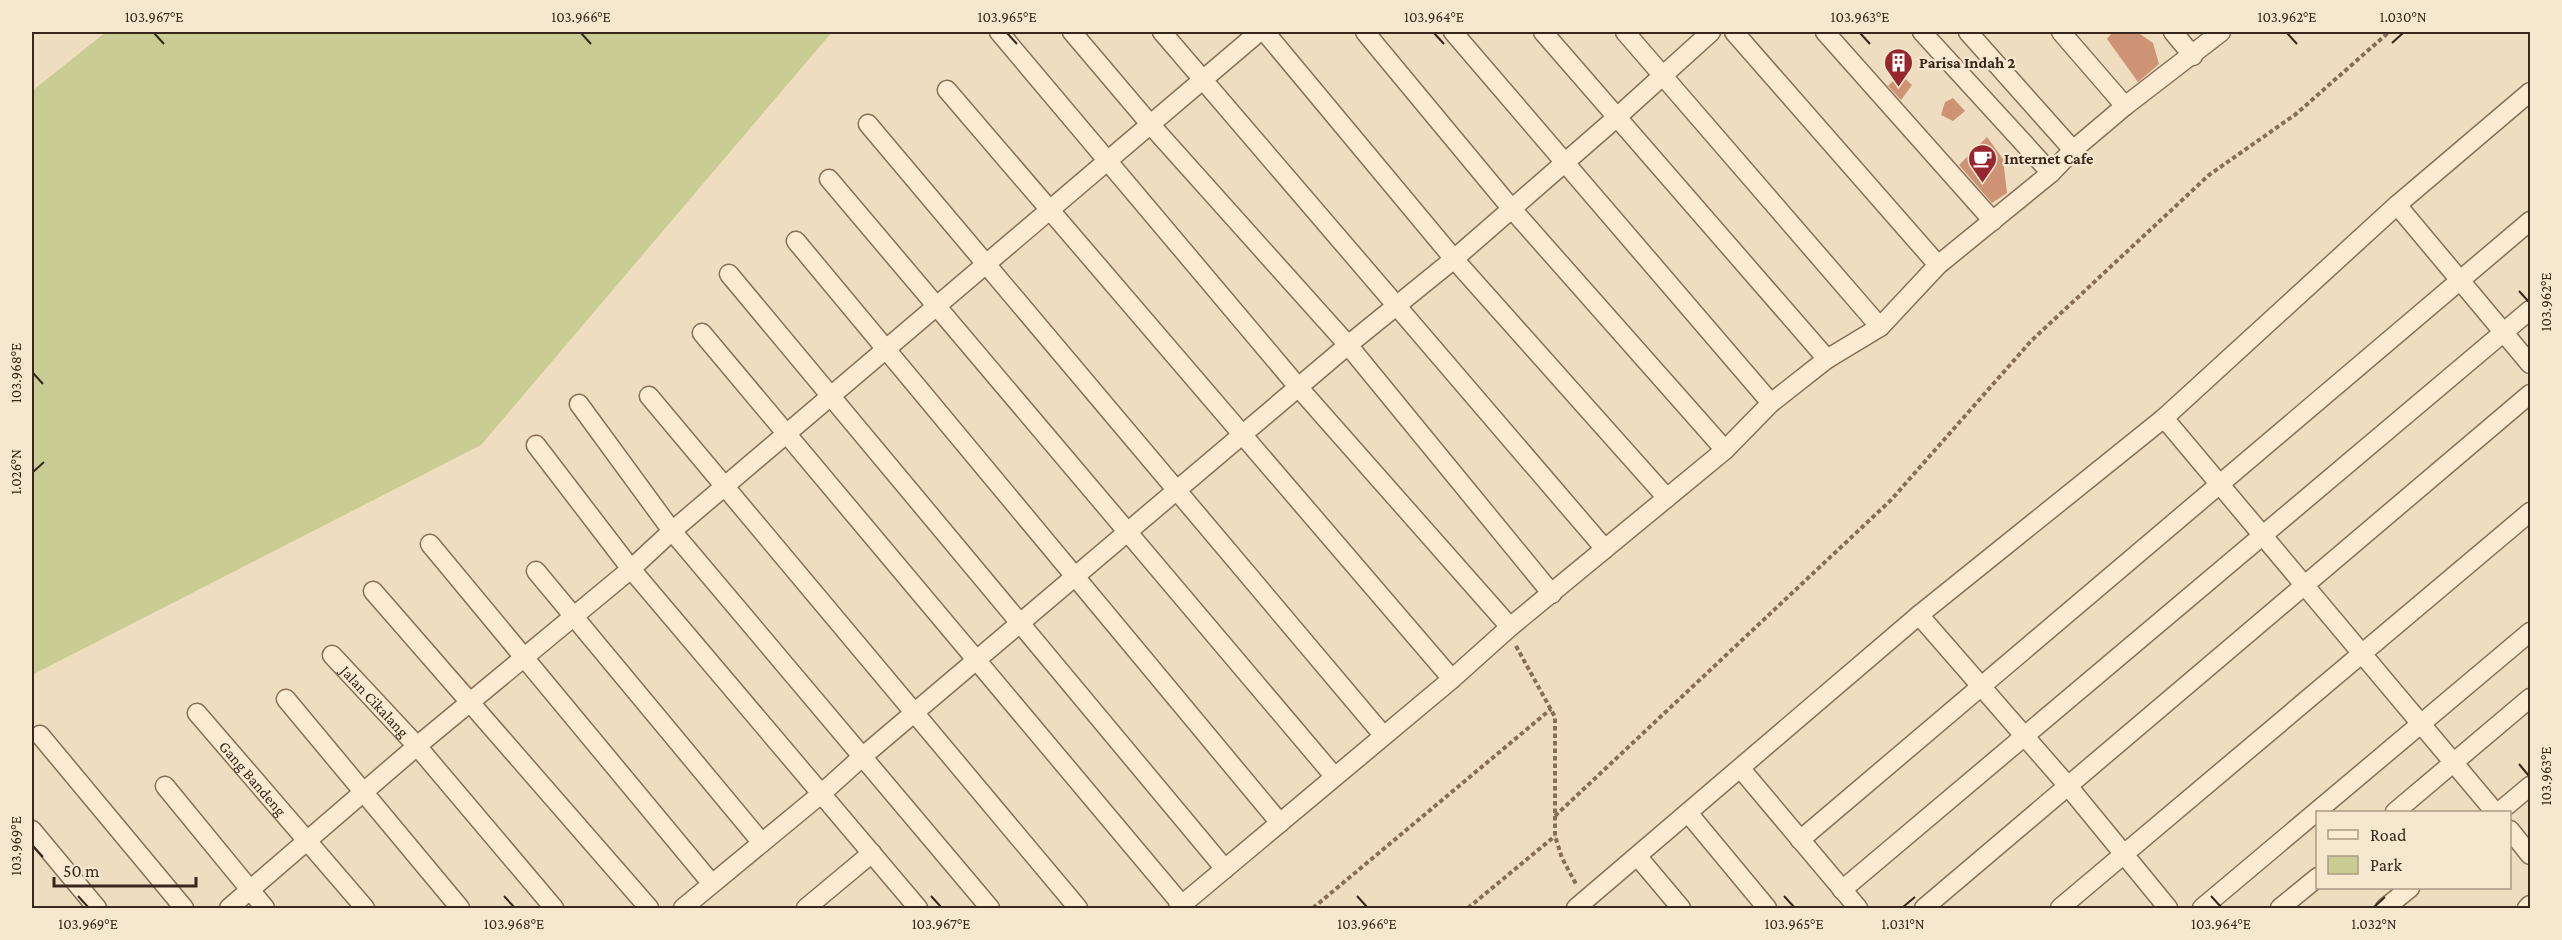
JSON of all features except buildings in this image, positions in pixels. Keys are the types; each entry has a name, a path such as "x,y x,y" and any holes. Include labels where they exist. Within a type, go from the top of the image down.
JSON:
{"street":[{"path":"999,32 1299,388 1510,627"},
{"path":"1072,32 1150,124 1348,345 1552,594"},
{"path":"1162,32 1605,549"},
{"path":"229,909 417,746 631,568 786,433 1259,32"},
{"path":"1265,32 1454,260 1667,498"},
{"path":"1365,32 1511,208 1725,450"},
{"path":"1453,32 1563,163 1772,403"},
{"path":"1543,32 1827,359"},
{"path":"1626,32 1880,327"},
{"path":"683,909 1348,345 1454,260 1711,32"},
{"path":"1734,32 1938,265"},
{"path":"1825,32 1993,221"},
{"path":"1922,32 2051,173"},
{"path":"1968,32 2073,150"},
{"path":"2061,32 2126,106"},
{"path":"2173,32 2193,56"},
{"path":"702,333 977,660 1180,907 1452,679 1510,627 1725,450 1772,403 1827,359 1880,327 1938,265 2051,173 2073,150 2126,106 2222,32"},
{"path":"947,90 1452,679"},
{"path":"1584,906 1919,615 2164,418 2397,205 2530,92"},
{"path":"868,124 1383,735"},
{"path":"829,179 1334,776"},
{"path":"2397,205 2459,282 2530,364"},
{"path":"1800,840 2530,221"},
{"path":"796,241 1280,823"},
{"path":"729,274 1225,869"},
{"path":"1842,890 2530,310"},
{"path":"1924,909 2530,394"},
{"path":"649,396 1078,909"},
{"path":"579,404 672,531 990,909"},
{"path":"2164,418 2218,485 2495,811"},
{"path":"536,445 631,568 918,909"},
{"path":"2060,909 2530,512"},
{"path":"430,544 712,884"},
{"path":"536,571 762,843"},
{"path":"373,591 649,909"},
{"path":"1919,615 2068,786 2168,909"},
{"path":"2317,811 2530,632"},
{"name":"Jalan Cikalang","path":"332,655 417,746 554,909"},
{"path":"2397,811 2530,698"},
{"path":"286,699 460,909"},
{"name":"Gang Bandeng","path":"197,713 365,909"},
{"path":"40,735 184,909"},
{"path":"1741,769 1858,909"},
{"path":"165,786 266,909"},
{"path":"2499,811 2530,786"},
{"path":"2202,909 2316,812"},
{"path":"1689,814 1767,909"},
{"path":"32,830 97,909"},
{"path":"2511,831 2530,855"},
{"path":"806,909 872,853"},
{"path":"1638,857 1681,909"},
{"path":"2280,909 2316,879"},
{"path":"2385,909 2409,889"},
{"path":"2527,909 2530,905"}],"path":[{"path":"1555,816 1891,500 2031,341 2209,175 2296,114 2389,32"},
{"path":"1510,627 1525,663 1555,717 1555,836 1562,858 1584,906"},
{"path":"1313,909 1551,709"},
{"path":"1468,909 1555,836"}],"green space":[{"path":"106,32 832,32 481,445 32,675 32,91"}],"place":[{"name":"Parisa Indah 2","path":"1898,88"},
{"name":"Internet Cafe","path":"1983,184"}]}
